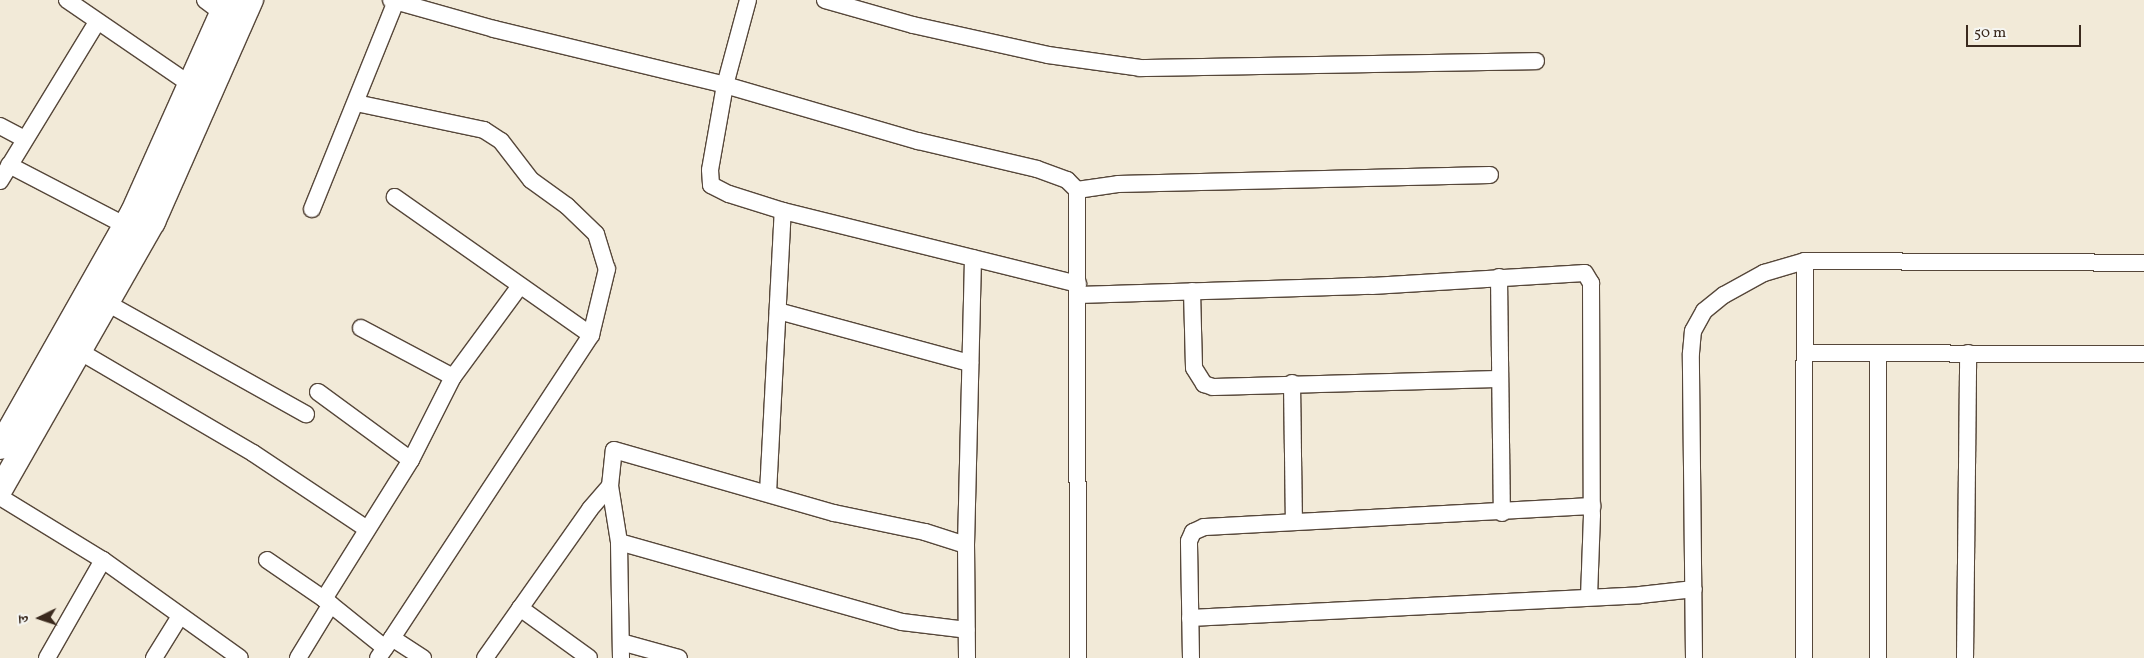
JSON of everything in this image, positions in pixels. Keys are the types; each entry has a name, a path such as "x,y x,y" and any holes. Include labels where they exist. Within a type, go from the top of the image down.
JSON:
{"main road":[{"path":"0,490 153,222 251,0"},
{"path":"0,447 126,226 191,85 218,4"}],"street":[{"path":"67,0 191,85"},
{"path":"748,0 725,85 712,148 711,184 729,194 783,210 973,258 1078,289 1192,291 1372,286 1574,272 1589,276 1592,506 1589,595"},
{"path":"825,0 913,25 1048,55 1140,68 1536,61"},
{"path":"312,210 356,103 394,1 494,29 725,85 918,141 1037,169 1067,180 1078,190 1078,658"},
{"path":"0,182 24,138 97,22"},
{"path":"356,103 484,130 500,140 531,180 567,206 596,234 607,269 591,335 385,648"},
{"path":"0,126 24,138"},
{"path":"9,165 126,226"},
{"path":"1078,190 1118,184 1490,175"},
{"path":"395,197 519,287 591,335"},
{"path":"768,493 783,210"},
{"path":"967,658 966,545 973,258"},
{"path":"1804,658 1805,261"},
{"path":"1694,658 1693,331 1704,311 1724,295 1764,273 1805,261 2144,263"},
{"path":"1499,277 1498,379 1502,513"},
{"path":"298,658 368,529 411,460 453,378 519,287"},
{"path":"1192,291 1194,368 1204,384 1213,386 1498,379"},
{"path":"107,303 306,414"},
{"path":"778,311 970,363"},
{"path":"361,328 453,378"},
{"path":"80,351 253,454 368,529"},
{"path":"1965,658 1968,352"},
{"path":"1806,353 2144,354"},
{"path":"1878,353 1878,658"},
{"path":"1292,383 1294,521"},
{"path":"318,392 411,460"},
{"path":"679,658 621,650 619,542 610,486 614,450 966,545"},
{"path":"485,658 590,509 610,486"},
{"path":"0,497 103,560 240,658"},
{"path":"1191,658 1189,542 1194,532 1219,524 1502,513 1592,506"},
{"path":"619,542 902,622 967,630"},
{"path":"47,658 103,560"},
{"path":"267,560 327,602 385,648 423,658"},
{"path":"1190,618 1589,595 1640,595 1694,589"},
{"path":"520,608 589,658"},
{"path":"154,658 180,616"}]}
